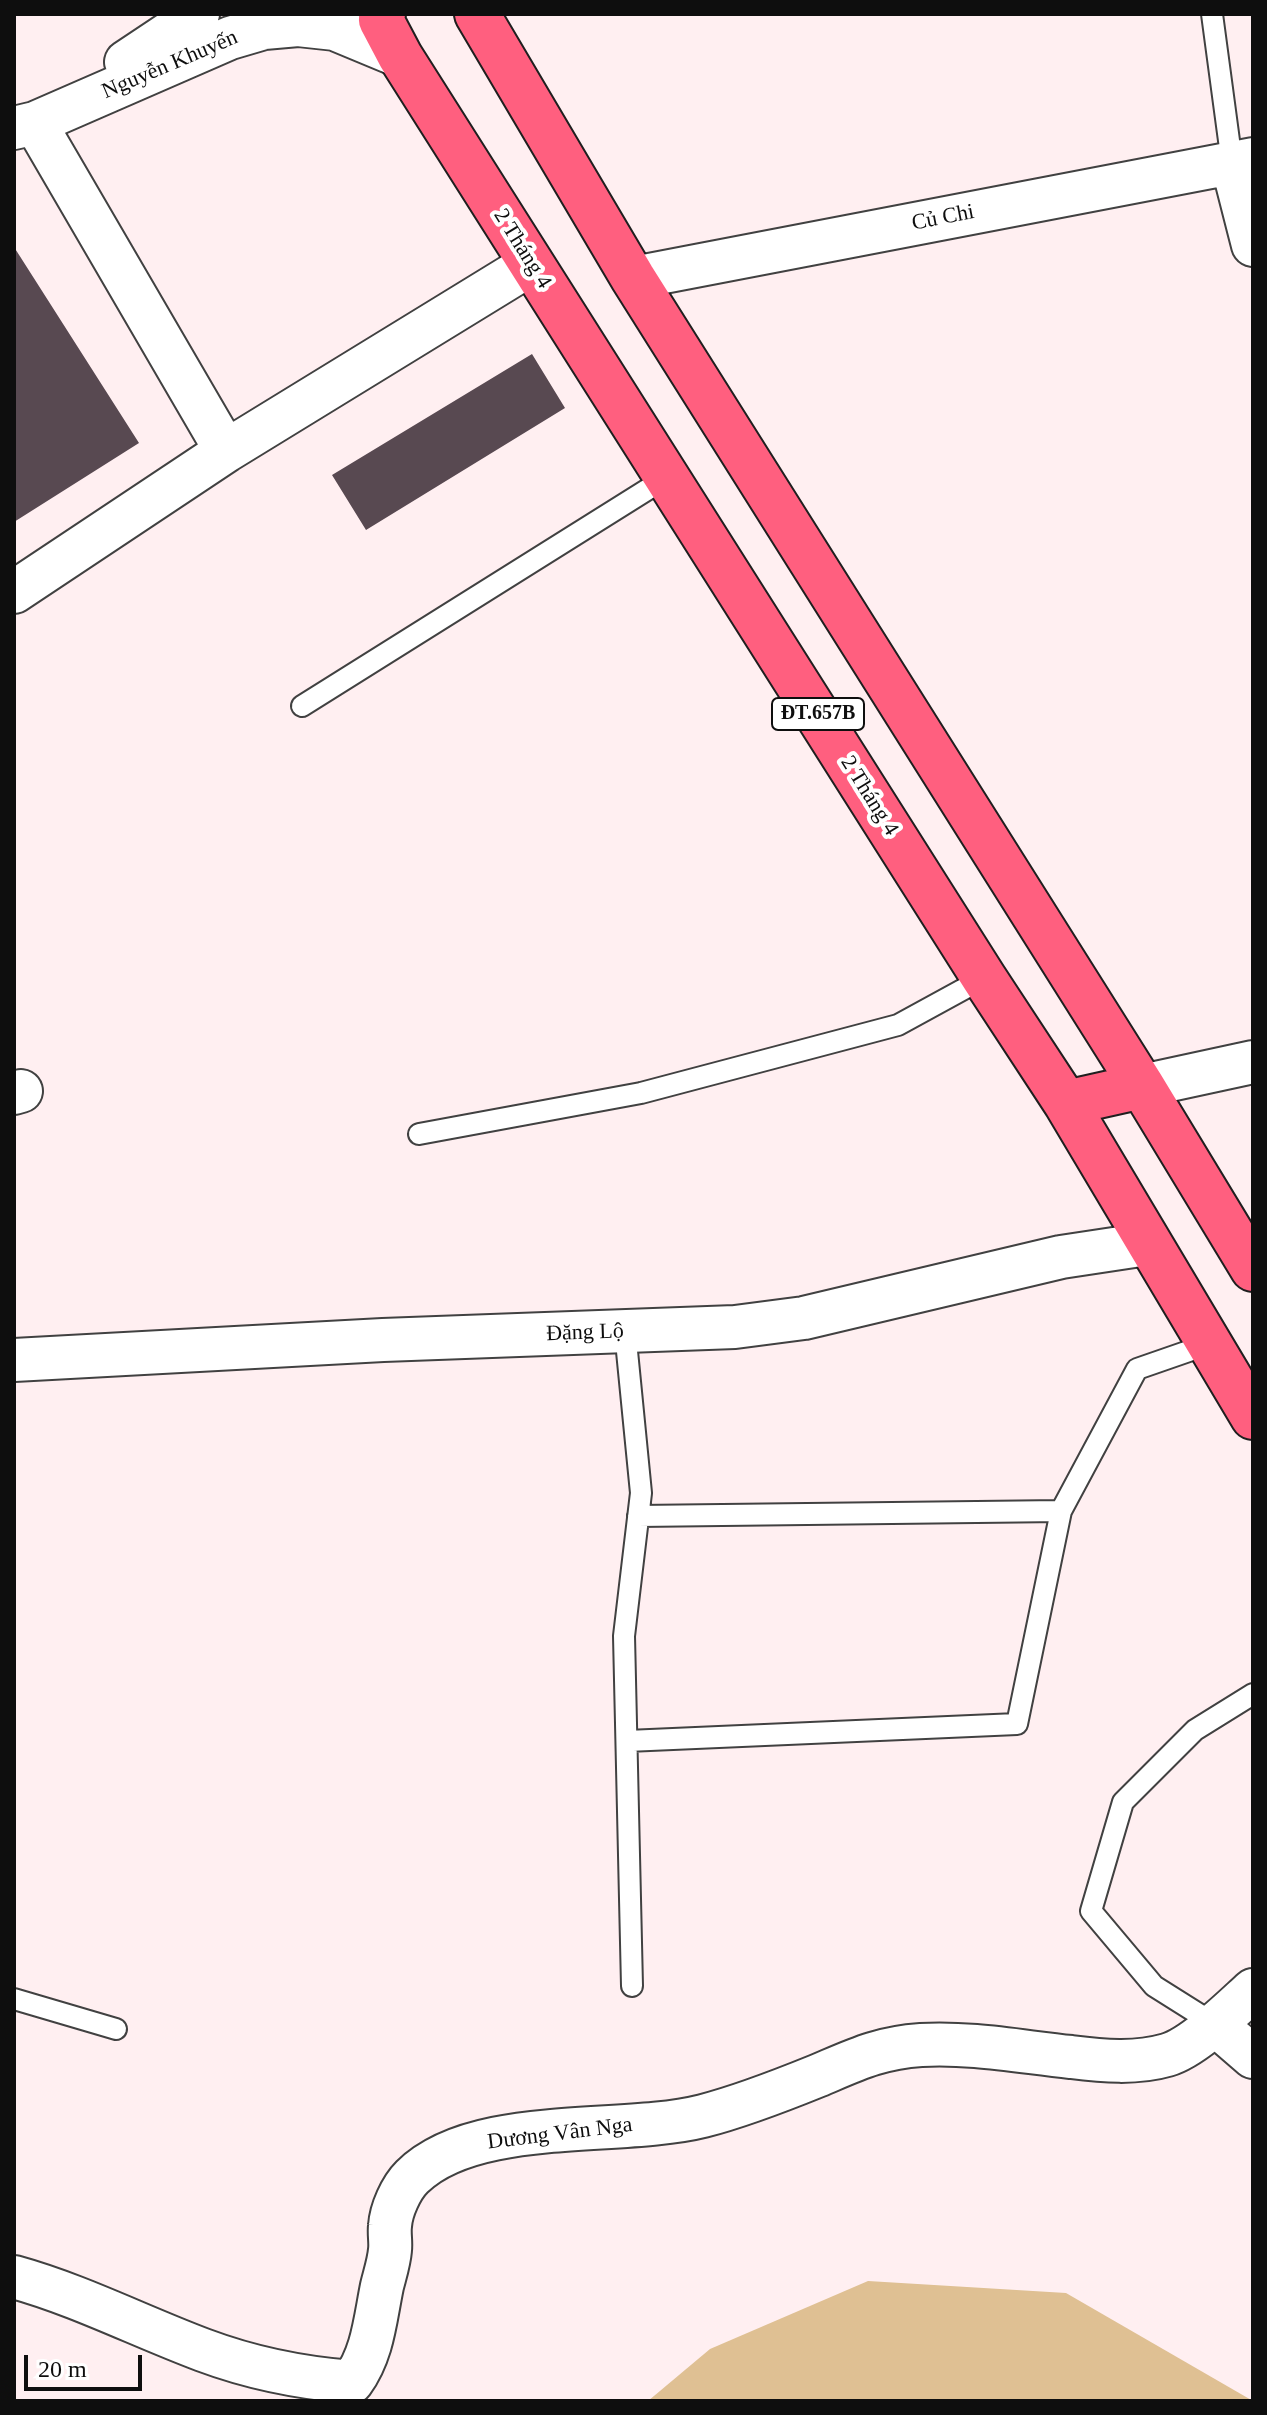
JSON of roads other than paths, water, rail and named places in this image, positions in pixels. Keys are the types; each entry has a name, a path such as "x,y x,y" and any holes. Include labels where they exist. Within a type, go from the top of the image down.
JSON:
{"main road":[{"name":"2 Tháng 4","path":"383,14 381,20 400,56 1066,1103 1147,1244 1253,1417"},
{"name":"ĐT.657B","path":"477,14 633,278 1142,1086 1253,1269"},
{"path":"1066,1103 1142,1086"}],"street":[{"name":"Nguyễn Khuyến","path":"25,125 198,14"},
{"name":"Nguyễn Khuyến","path":"25,125 230,38 264,28 298,25 335,29 400,56"},
{"path":"25,125 226,451"},
{"path":"1242,161 1253,245"},
{"name":"Củ Chi","path":"633,278 1242,161"},
{"path":"14,592 226,451 531,264"},
{"path":"1142,1086 1253,1062"},
{"name":"Đặng Lộ","path":"14,1360 383,1340 735,1327 804,1318 1061,1257 1147,1244"},
{"name":"Dương Vân Nga","path":"14,2277 79,2298 204,2351 357,2392 372,2341 395,2207 409,2180 432,2160 453,2150 553,2130 610,2128 699,2117 773,2093 862,2055 898,2047 964,2045 1116,2062 1169,2055 1216,2025 1253,1990"},
{"path":"1216,2025 1253,2057"}],"lane":[{"path":"1212,14 1242,161"},
{"path":"302,706 669,476"},
{"path":"419,1134 641,1093 898,1025 984,978"},
{"path":"625,1331 641,1493 624,1636 632,1986"},
{"path":"627,1741 1017,1724 1061,1511 1137,1369 1209,1344"},
{"path":"638,1516 1061,1511"},
{"path":"1216,2025 1154,1986 1091,1911 1123,1802 1195,1730 1253,1694"},
{"path":"14,1999 116,2029"}]}
